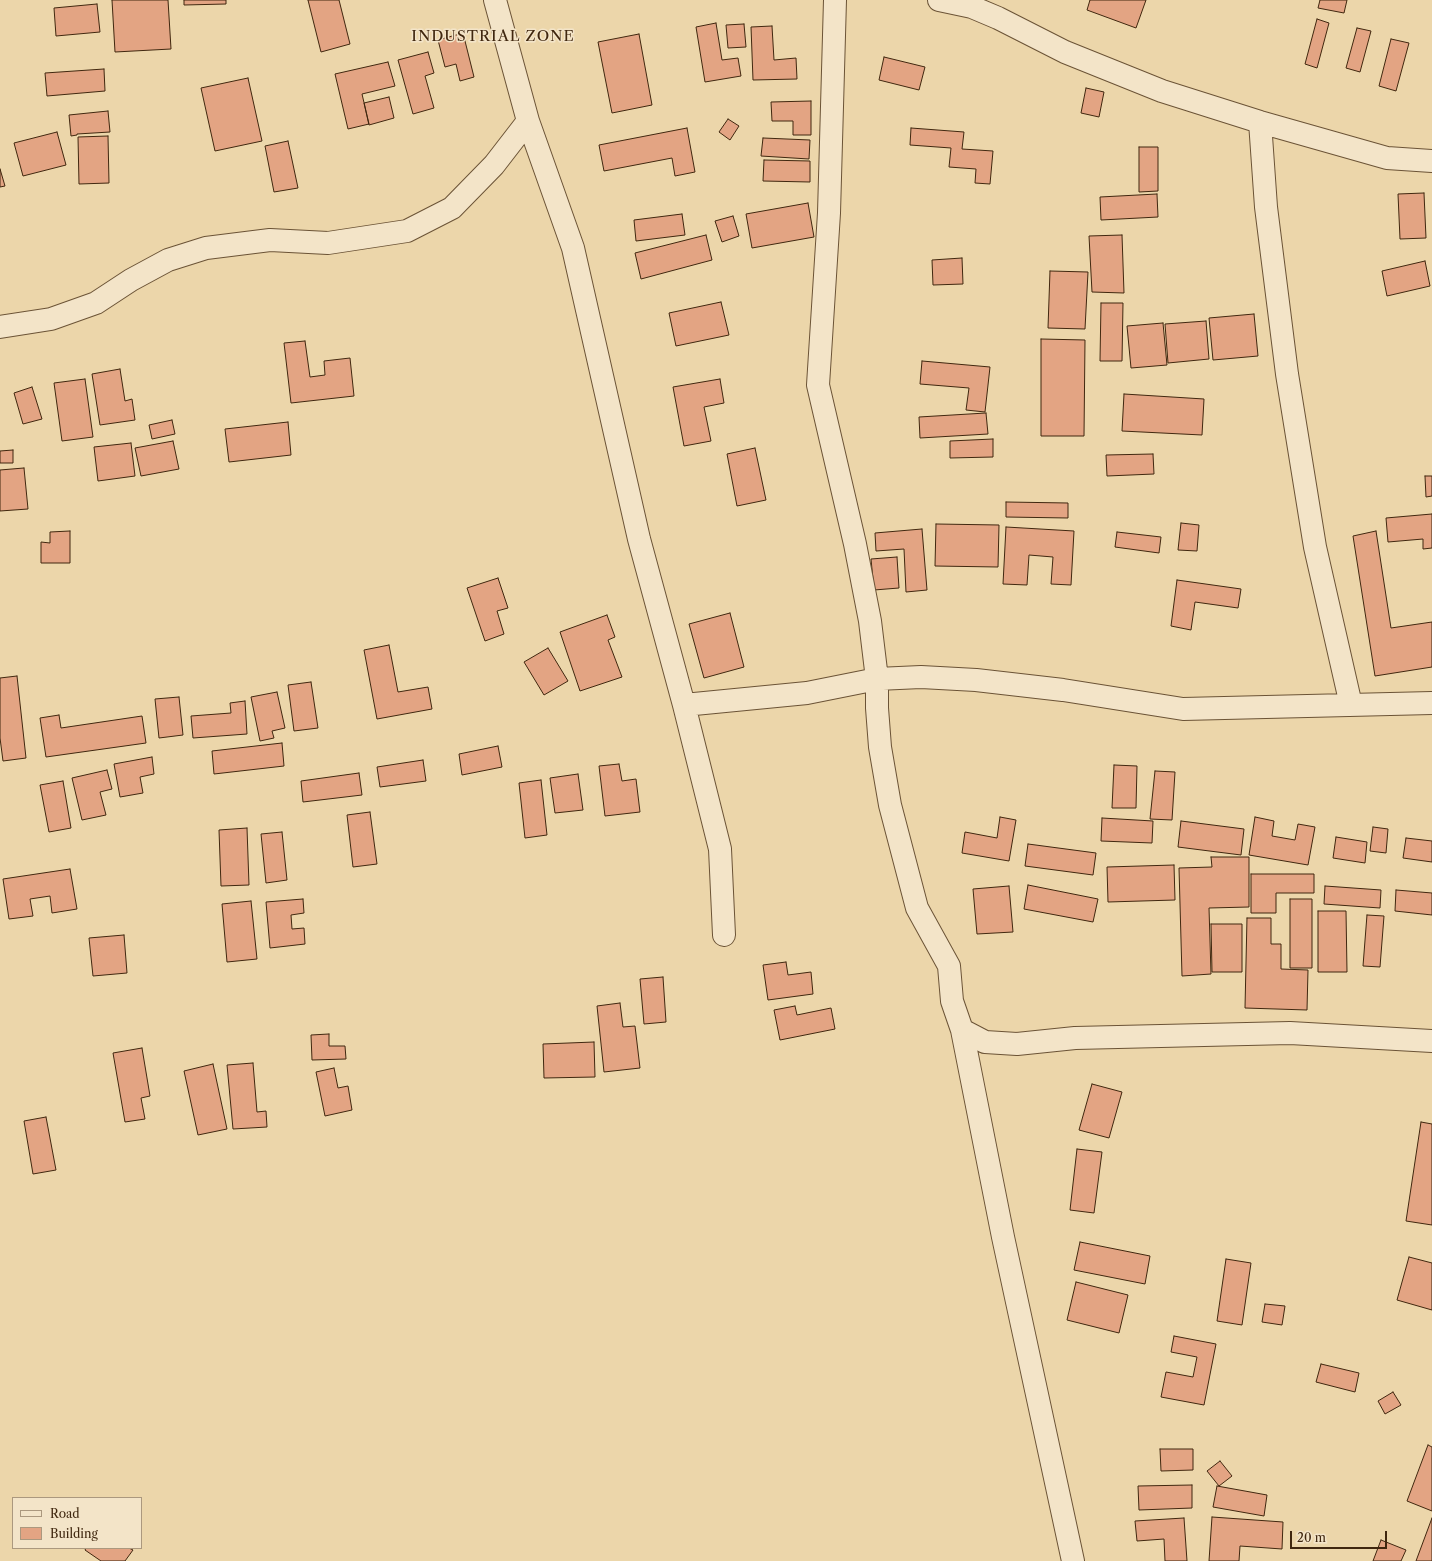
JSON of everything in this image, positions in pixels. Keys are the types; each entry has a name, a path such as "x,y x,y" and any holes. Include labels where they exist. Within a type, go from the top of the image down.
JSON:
{"street":[{"path":"495,0 528,121 573,248 639,539 684,705 720,849 724,935"},
{"path":"835,0 829,213 818,385 855,544 869,613 877,679 877,708 880,747 890,805 918,908 949,966 952,1001 962,1030 1005,1244 1073,1561"},
{"path":"939,0 973,4 1065,52 1155,88 1260,122 1387,158 1432,161"},
{"path":"0,327 51,319 96,303 131,280 168,260 206,248 270,240 328,243 407,231 452,208 494,165 528,121"},
{"path":"1260,122 1266,207 1287,374 1315,548 1351,705"},
{"path":"684,705 806,693 877,679 921,677 976,680 1063,690 1184,709 1432,703"},
{"path":"962,1030 985,1042 1016,1044 1075,1038 1290,1034 1432,1041"}],"building":[{"path":"112,0 168,0 171,49 115,52"},
{"path":"184,0 226,0 226,4 184,5"},
{"path":"308,0 339,0 350,44 321,52"},
{"path":"1090,0 1146,0 1136,28 1087,10"},
{"path":"1320,0 1347,0 1344,13 1318,8"},
{"path":"97,4 100,32 56,36 54,8"},
{"path":"1317,19 1329,23 1317,68 1305,64"},
{"path":"716,23 722,60 738,58 741,76 705,82 696,27"},
{"path":"744,24 746,47 728,48 726,25"},
{"path":"772,26 774,60 796,58 797,79 753,80 751,27"},
{"path":"1357,28 1371,31 1360,72 1346,68"},
{"path":"463,33 474,77 460,81 456,64 445,67 438,40"},
{"path":"639,34 652,105 612,113 598,42"},
{"path":"1391,39 1409,43 1396,91 1379,86"},
{"path":"428,52 434,73 425,76 434,108 413,114 398,60"},
{"path":"884,57 925,67 919,90 879,80"},
{"path":"388,62 395,86 362,94 369,124 348,129 335,74"},
{"path":"104,69 105,91 47,96 45,73"},
{"path":"248,78 262,141 215,151 201,88"},
{"path":"1086,88 1104,92 1099,117 1081,113"},
{"path":"389,97 394,118 369,125 364,103"},
{"path":"811,101 811,135 793,135 793,121 772,121 771,102"},
{"path":"108,111 110,132 77,134 71,136 69,115"},
{"path":"728,119 739,126 730,140 719,132"},
{"path":"687,128 695,172 675,176 672,158 604,171 599,145"},
{"path":"911,128 964,132 962,149 993,151 990,184 975,183 976,169 949,167 951,148 910,145"},
{"path":"57,132 66,165 23,176 14,143"},
{"path":"108,136 109,183 79,184 78,137"},
{"path":"763,138 810,140 809,159 761,156"},
{"path":"288,141 298,188 274,192 265,146"},
{"path":"1139,147 1158,147 1158,191 1139,192"},
{"path":"764,160 810,161 810,182 763,181"},
{"path":"0,169 5,186 0,187"},
{"path":"1424,193 1426,238 1400,239 1398,194"},
{"path":"1157,194 1158,217 1101,220 1100,197"},
{"path":"808,203 814,237 752,248 746,214"},
{"path":"682,214 685,235 636,241 634,220"},
{"path":"733,216 739,236 722,242 715,221"},
{"path":"706,235 712,260 641,279 635,253"},
{"path":"1122,235 1124,293 1092,292 1089,236"},
{"path":"962,258 963,284 933,285 932,260"},
{"path":"1425,261 1430,286 1387,296 1382,271"},
{"path":"1050,271 1088,272 1085,329 1048,328"},
{"path":"721,302 729,335 676,346 669,313"},
{"path":"1101,303 1123,303 1122,361 1100,361"},
{"path":"1254,314 1258,356 1213,360 1209,318"},
{"path":"1206,321 1209,359 1168,363 1165,324"},
{"path":"1163,323 1167,365 1131,368 1127,326"},
{"path":"1041,339 1085,340 1084,436 1041,436"},
{"path":"305,341 310,377 325,375 324,361 350,358 354,396 291,403 284,343"},
{"path":"922,361 990,367 985,412 966,410 969,388 920,384"},
{"path":"120,369 125,401 132,399 135,420 100,425 92,374"},
{"path":"85,379 93,437 62,441 54,383"},
{"path":"720,379 724,403 704,407 711,441 684,446 673,387"},
{"path":"32,387 42,419 23,424 14,393"},
{"path":"1124,394 1204,399 1202,435 1122,431"},
{"path":"986,413 988,434 920,438 919,417"},
{"path":"172,420 175,434 152,439 149,425"},
{"path":"288,422 291,455 229,462 225,429"},
{"path":"993,439 993,457 950,458 950,441"},
{"path":"173,441 179,469 141,476 135,448"},
{"path":"131,443 135,476 98,481 94,447"},
{"path":"755,448 766,500 737,506 727,454"},
{"path":"13,450 13,463 0,463 0,451"},
{"path":"1153,454 1154,474 1107,476 1106,455"},
{"path":"24,468 28,509 0,511 0,470"},
{"path":"1425,476 1432,476 1432,496 1426,497"},
{"path":"1006,502 1068,503 1068,518 1006,517"},
{"path":"1432,514 1432,548 1423,549 1423,539 1388,542 1386,518"},
{"path":"1181,523 1199,525 1197,551 1178,550"},
{"path":"936,524 999,525 998,567 935,566"},
{"path":"1006,527 1074,531 1071,585 1051,584 1053,557 1029,555 1027,585 1003,584"},
{"path":"922,529 927,590 906,592 904,549 876,551 875,533"},
{"path":"70,531 70,563 41,563 41,542 50,543 50,532"},
{"path":"1376,531 1391,628 1432,622 1432,667 1375,676 1353,536"},
{"path":"1117,532 1161,537 1159,553 1115,547"},
{"path":"897,557 899,588 874,590 871,559"},
{"path":"498,578 508,608 497,611 504,634 485,641 467,588"},
{"path":"1177,580 1241,589 1238,608 1195,602 1191,630 1171,626"},
{"path":"730,613 744,667 704,678 689,624"},
{"path":"607,615 615,637 608,640 622,677 580,691 560,632"},
{"path":"389,645 398,692 428,687 432,709 377,719 364,650"},
{"path":"548,648 568,681 544,695 524,662"},
{"path":"17,676 26,758 3,761 0,738 0,678"},
{"path":"311,682 318,728 294,731 288,685"},
{"path":"277,692 285,728 272,731 274,738 260,741 251,697"},
{"path":"179,697 183,735 159,738 155,699"},
{"path":"245,701 247,734 193,738 191,716 231,713 230,703"},
{"path":"59,715 61,728 142,716 146,743 46,757 40,718"},
{"path":"282,743 284,766 214,774 212,751"},
{"path":"498,746 502,767 462,775 459,754"},
{"path":"152,757 154,774 140,777 143,793 120,797 114,764"},
{"path":"423,760 426,781 380,787 377,767"},
{"path":"619,764 622,781 636,779 640,812 605,816 599,766"},
{"path":"1114,765 1137,766 1136,808 1112,808"},
{"path":"107,770 112,789 100,792 106,815 82,820 72,778"},
{"path":"1155,771 1175,772 1172,820 1150,819"},
{"path":"359,773 362,795 303,802 301,781"},
{"path":"578,774 583,810 555,813 550,778"},
{"path":"541,780 547,835 525,838 519,783"},
{"path":"63,781 71,828 49,832 40,785"},
{"path":"370,812 377,864 353,867 347,815"},
{"path":"1000,817 1016,820 1009,861 962,853 965,832 997,838"},
{"path":"1255,817 1274,821 1272,836 1295,840 1298,824 1315,827 1308,865 1249,855"},
{"path":"1102,818 1153,821 1152,843 1101,841"},
{"path":"1181,821 1244,829 1241,855 1178,847"},
{"path":"1373,827 1388,829 1386,853 1370,851"},
{"path":"247,828 249,885 221,886 219,830"},
{"path":"282,832 287,880 266,883 261,834"},
{"path":"1336,837 1367,842 1365,863 1333,858"},
{"path":"1406,838 1432,841 1432,862 1403,858"},
{"path":"1028,844 1096,853 1093,875 1025,866"},
{"path":"1211,857 1249,857 1249,907 1209,908 1211,974 1182,976 1179,868 1212,867"},
{"path":"1174,865 1175,900 1108,902 1107,867"},
{"path":"70,869 77,909 52,913 50,896 30,899 33,916 9,919 3,879"},
{"path":"1251,874 1314,874 1314,893 1276,893 1276,913 1251,913"},
{"path":"1028,885 1098,899 1093,922 1024,909"},
{"path":"1009,886 1013,932 977,934 973,889"},
{"path":"1325,886 1381,890 1380,908 1324,904"},
{"path":"1396,890 1432,893 1432,915 1395,911"},
{"path":"303,899 304,913 291,915 292,929 304,928 305,944 270,948 266,902"},
{"path":"1290,899 1312,899 1312,968 1290,968"},
{"path":"251,901 257,959 227,962 222,904"},
{"path":"1318,911 1346,911 1347,972 1318,972"},
{"path":"1367,915 1384,916 1380,967 1363,966"},
{"path":"1247,918 1271,918 1271,944 1281,944 1281,969 1308,970 1307,1010 1245,1008"},
{"path":"1211,924 1242,924 1242,972 1212,972"},
{"path":"124,935 127,973 93,976 89,938"},
{"path":"786,962 788,975 811,972 813,994 768,1000 763,965"},
{"path":"663,977 666,1022 644,1024 640,979"},
{"path":"620,1003 623,1027 635,1026 640,1068 604,1072 597,1006"},
{"path":"795,1006 797,1015 831,1008 835,1029 780,1040 774,1010"},
{"path":"329,1034 329,1046 345,1046 346,1059 312,1060 311,1035"},
{"path":"594,1042 595,1077 544,1078 543,1044"},
{"path":"142,1048 150,1096 141,1098 145,1119 125,1122 113,1053"},
{"path":"253,1063 257,1112 266,1111 267,1127 233,1129 227,1065"},
{"path":"213,1064 227,1129 198,1135 184,1071"},
{"path":"334,1068 338,1088 348,1086 352,1110 325,1116 316,1072"},
{"path":"1092,1084 1122,1092 1109,1138 1079,1130"},
{"path":"46,1117 56,1170 33,1174 24,1121"},
{"path":"1421,1122 1432,1124 1432,1225 1406,1221"},
{"path":"1077,1149 1102,1152 1094,1213 1070,1210"},
{"path":"1080,1242 1150,1256 1145,1284 1074,1270"},
{"path":"1409,1257 1432,1263 1432,1310 1397,1300"},
{"path":"1226,1259 1251,1263 1242,1325 1217,1321"},
{"path":"1076,1282 1128,1295 1119,1333 1067,1320"},
{"path":"1265,1304 1285,1306 1282,1325 1262,1322"},
{"path":"1174,1336 1216,1344 1204,1405 1161,1397 1166,1372 1193,1377 1197,1357 1171,1352"},
{"path":"1321,1364 1359,1373 1355,1392 1316,1382"},
{"path":"1393,1392 1401,1405 1385,1414 1378,1401"},
{"path":"1428,1445 1432,1447 1432,1511 1407,1501"},
{"path":"1160,1449 1193,1449 1193,1470 1161,1471"},
{"path":"1220,1461 1232,1476 1219,1486 1207,1471"},
{"path":"1192,1485 1192,1508 1139,1510 1138,1486"},
{"path":"1217,1486 1267,1495 1264,1516 1213,1507"},
{"path":"1212,1517 1283,1522 1282,1549 1240,1546 1239,1561 1209,1561"},
{"path":"1184,1518 1187,1561 1165,1561 1164,1539 1137,1541 1135,1521"},
{"path":"1432,1518 1432,1561 1416,1561"},
{"path":"1381,1540 1406,1550 1401,1561 1373,1561"},
{"path":"85,1550 133,1550 125,1561 101,1561"}],"district":[{"name":"INDUSTRIAL ZONE","path":"493,37"}]}
